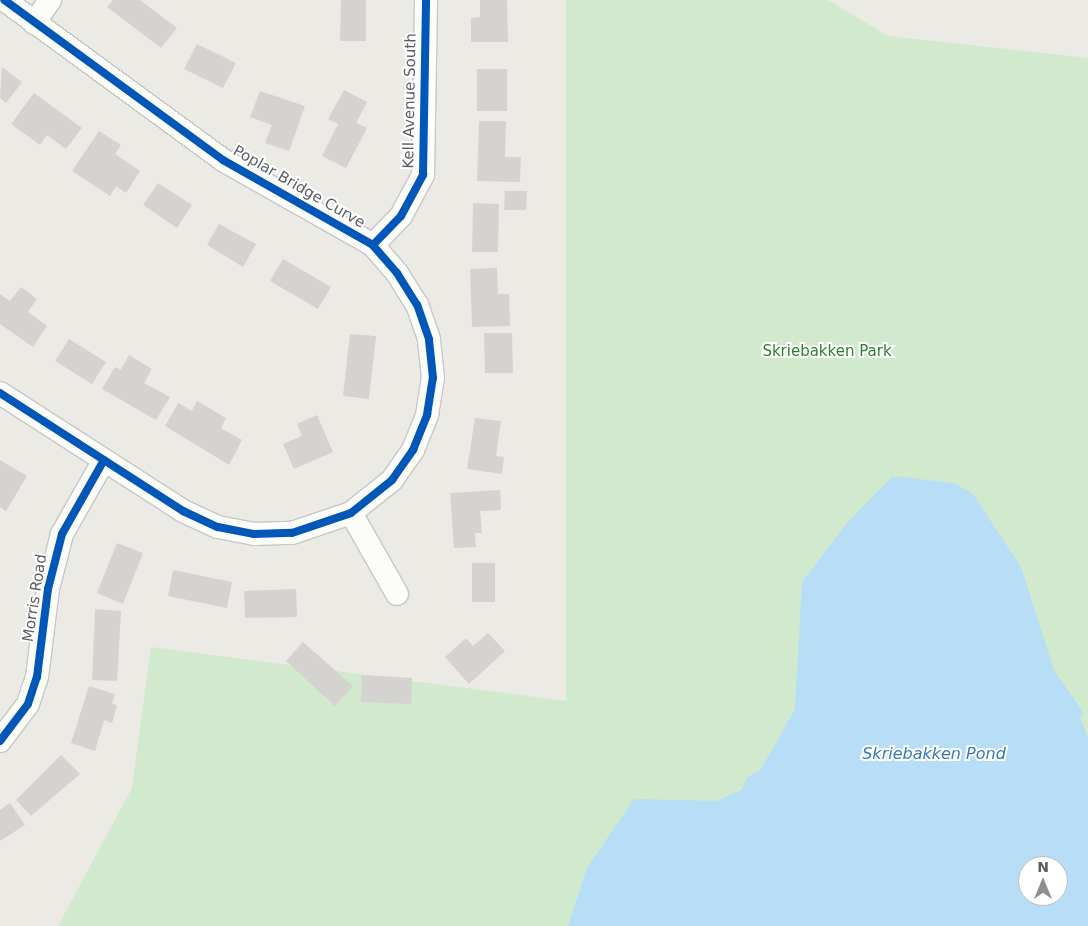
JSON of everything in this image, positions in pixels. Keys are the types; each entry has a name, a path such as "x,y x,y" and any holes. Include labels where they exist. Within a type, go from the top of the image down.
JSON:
{"street":[{"name":"Poplar Bridge Curve","path":"0,393 183,511 218,527 254,534 292,533 351,513 392,480 413,450 427,415 433,378 429,339 417,305 397,273 373,246 222,160 4,0"},
{"path":"34,22 50,0"},
{"name":"Kell Avenue South","path":"373,246 401,216 423,175 426,0"},
{"name":"Morris Road","path":"0,741 28,704 37,677 48,589 62,534 104,460"},
{"path":"351,513 397,594"}],"green space":[{"name":"Skriebakken Park","path":"566,0 828,0 888,36 1088,58 1088,926 58,926 132,788 151,647 566,701"}],"water":[{"name":"Skriebakken Pond","path":"893,476 953,483 973,494 1021,567 1054,670 1083,712 1080,717 1088,738 1088,926 568,926 587,868 634,799 716,801 742,790 747,778 761,769 795,709 802,582 846,524"}],"building":[{"path":"113,0 140,0 177,28 161,48 107,7"},
{"path":"341,0 366,0 366,41 340,41"},
{"path":"480,0 507,0 508,42 471,42 471,18 480,17"},
{"path":"197,44 236,63 223,88 184,69"},
{"path":"2,67 22,82 6,103 0,98"},
{"path":"477,69 507,69 507,111 477,111"},
{"path":"344,90 367,102 356,123 367,128 346,168 322,156 338,124 328,119"},
{"path":"260,91 305,106 289,151 265,143 272,125 250,117"},
{"path":"34,93 82,128 66,149 47,135 40,145 11,124"},
{"path":"479,121 506,121 505,157 521,157 520,182 477,181"},
{"path":"99,131 121,145 115,154 140,171 126,193 116,186 110,196 72,171"},
{"path":"158,183 192,205 177,228 143,205"},
{"path":"505,191 527,191 526,210 504,210"},
{"path":"473,203 499,204 498,252 472,252"},
{"path":"219,224 256,244 243,267 207,245"},
{"path":"283,259 331,287 318,309 270,281"},
{"path":"497,268 498,294 509,294 510,326 472,327 470,269"},
{"path":"21,287 37,299 28,312 47,326 33,347 0,324 0,294 10,301"},
{"path":"484,333 512,333 513,373 485,373"},
{"path":"350,334 376,336 369,399 343,396"},
{"path":"69,339 106,362 92,384 55,361"},
{"path":"129,355 152,369 144,383 170,397 156,420 102,389 115,367 121,370"},
{"path":"197,401 226,418 221,428 242,440 229,465 165,426 178,403 192,411"},
{"path":"317,415 333,452 294,469 283,444 302,436 297,424"},
{"path":"475,418 501,421 496,456 504,457 502,474 467,469"},
{"path":"0,460 27,476 6,511 0,507"},
{"path":"500,490 501,510 480,511 482,533 475,533 476,547 454,548 450,493"},
{"path":"117,543 143,553 123,604 97,593"},
{"path":"472,563 495,563 495,602 472,602"},
{"path":"173,570 232,582 227,608 168,596"},
{"path":"296,589 297,617 245,618 244,591"},
{"path":"95,609 121,611 117,681 92,680"},
{"path":"488,633 505,651 469,684 445,657 466,638 473,646"},
{"path":"303,642 353,686 335,706 286,661"},
{"path":"362,675 412,678 411,704 361,702"},
{"path":"89,686 115,694 112,704 117,705 112,723 104,720 95,751 71,743"},
{"path":"61,755 80,774 31,816 16,800"},
{"path":"10,803 25,825 0,841 0,810"}],"cycle path":[{"path":"0,393 183,511 218,527 254,534 292,533 351,513 392,480 413,450 427,415 433,378 429,339 417,305 397,273 373,245 223,160 4,0"},
{"path":"373,245 401,216 423,175 426,0"},
{"path":"0,741 28,704 37,677 48,589 62,534 104,460"}]}
